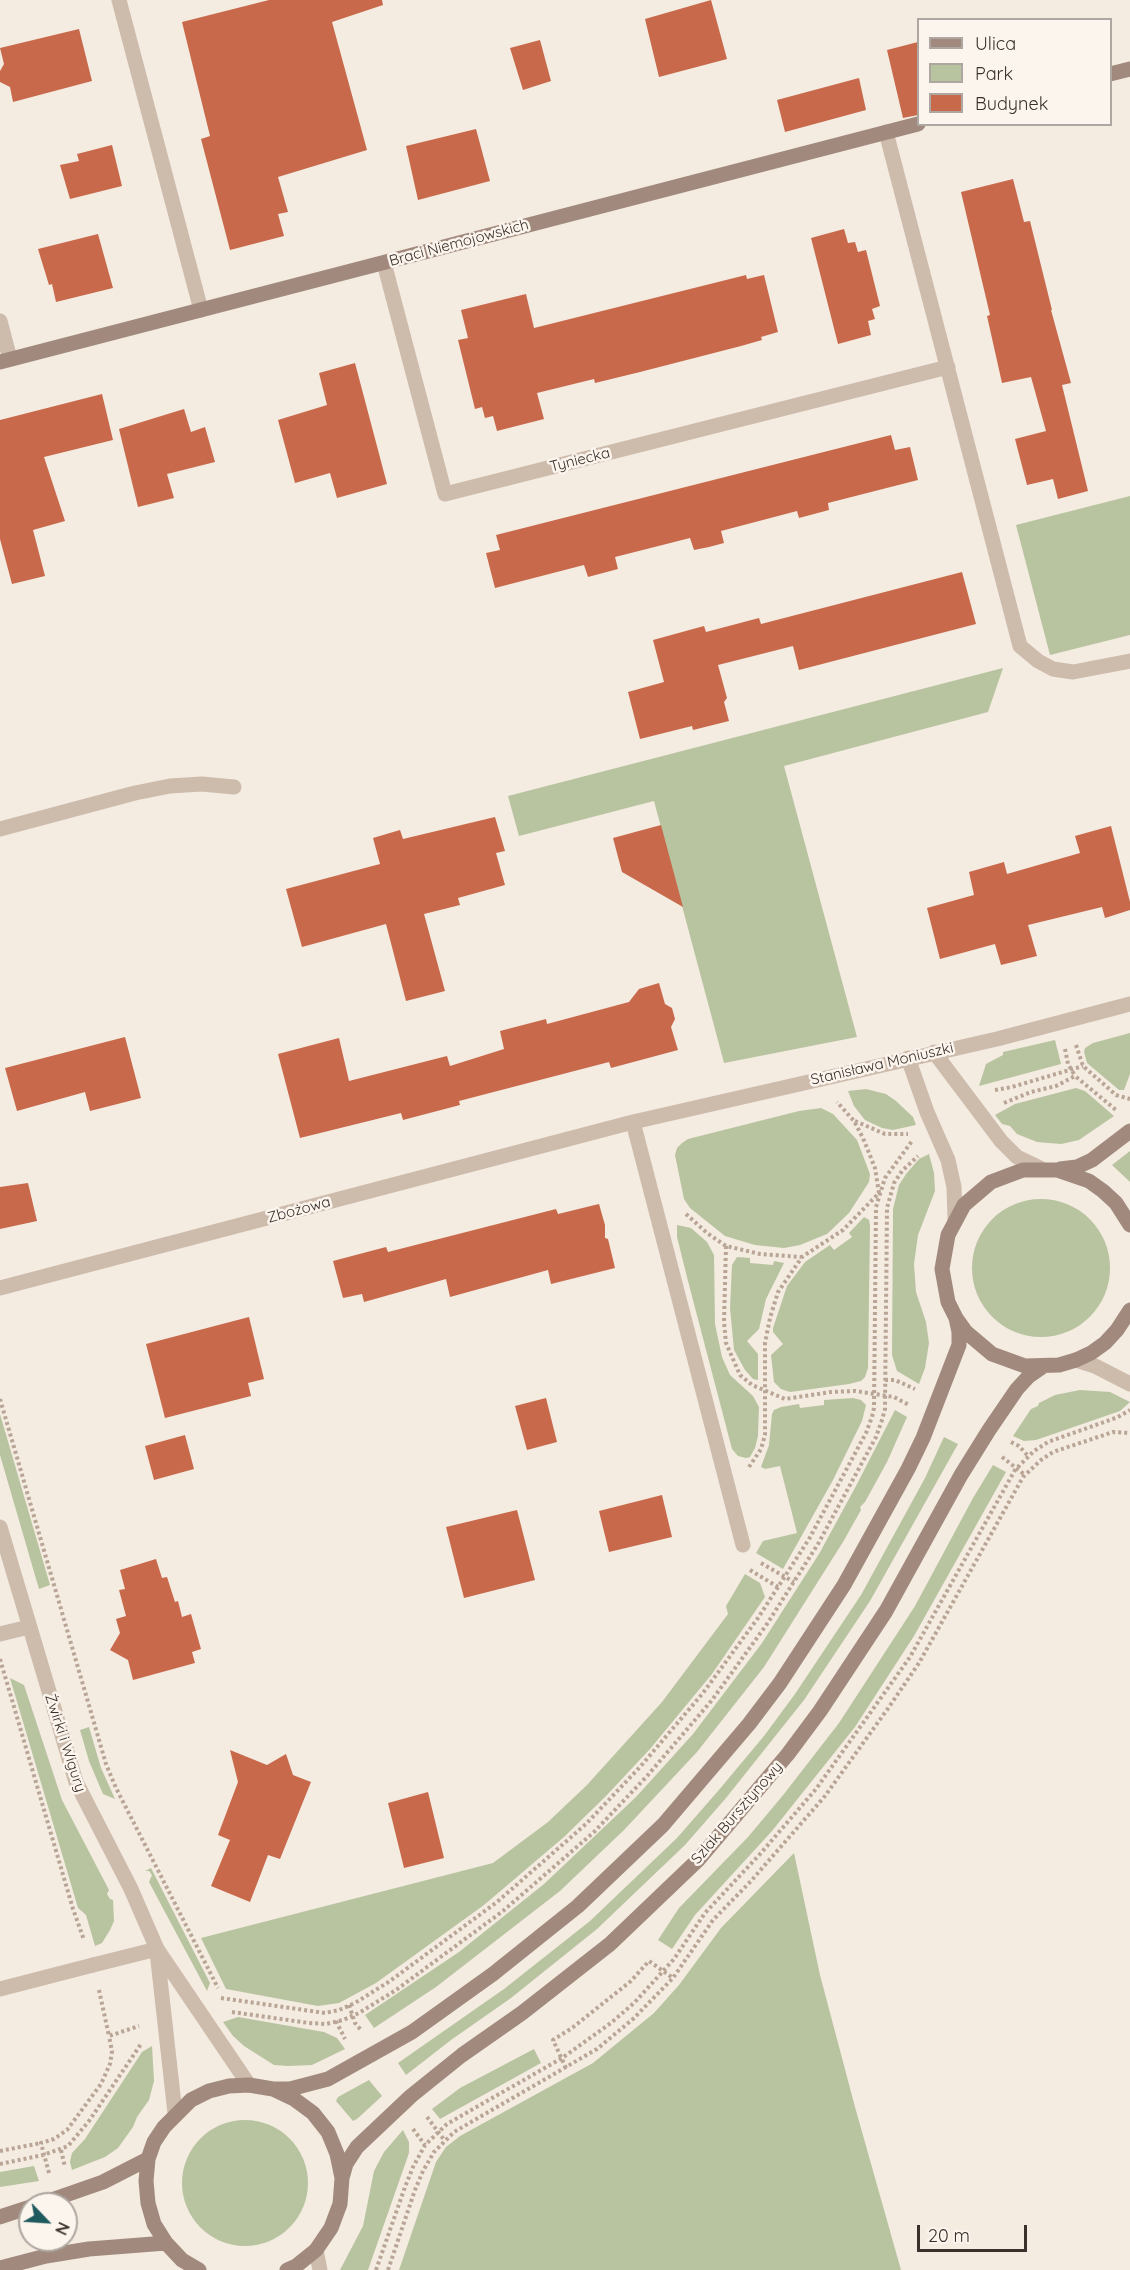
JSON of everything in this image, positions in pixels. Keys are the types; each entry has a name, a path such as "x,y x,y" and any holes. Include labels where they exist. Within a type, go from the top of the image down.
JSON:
{"main road":[{"path":"1112,74 1130,69"},
{"name":"Braci Niemojowskich","path":"5,360 917,124"},
{"path":"1057,1170 1077,1167 1092,1160 1130,1131"},
{"path":"199,2270 182,2260 166,2243 154,2224 148,2203 146,2181 148,2159 154,2142 175,2113 191,2100 209,2091 229,2086 249,2085 290,2089 309,2085 342,2073 412,2032 534,1942 578,1906 663,1825 749,1724 844,1586 908,1469 931,1417 959,1345 956,1318 944,1286 942,1269 945,1243 964,1205 991,1182 1023,1170 1040,1168 1057,1170 1089,1181 1103,1191 1116,1203 1130,1225"},
{"path":"956,1318 966,1332 992,1354 1024,1365 1042,1367 1076,1360 1106,1343 1130,1310"},
{"name":"Szlak Bursztynowy","path":"342,2178 346,2164 357,2146 398,2108 426,2083 522,2013 610,1944 699,1858 788,1754 831,1694 886,1611 961,1474 980,1444 1017,1389 1029,1376 1042,1367"},
{"path":"273,2089 294,2099 313,2113 328,2132 338,2154 342,2178 340,2204 331,2229 316,2250 296,2266 287,2270"},
{"path":"74,2192 103,2182 148,2159"},
{"path":"0,2217 18,2211"},
{"path":"0,2268 46,2256 89,2249 166,2243"}],"street":[{"path":"119,0 201,310"},
{"path":"886,132 1020,646 1038,661 1053,669 1073,672 1130,661"},
{"name":"Tyniecka","path":"384,263 445,494 948,367"},
{"path":"0,321 5,360"},
{"path":"0,829 170,786 202,784 234,787"},
{"name":"Stanisława Moniuszki","path":"599,1131 827,1076 997,1039 1130,1004"},
{"path":"934,1052 981,1116 1017,1157 1040,1168"},
{"path":"908,1058 948,1160 954,1187 955,1219"},
{"path":"633,1122 743,1545"},
{"name":"Zbożowa","path":"0,1288 599,1131"},
{"path":"1076,1360 1106,1371 1130,1384"},
{"name":"Żwirki i Wigury","path":"0,1527 76,1782 130,1889 157,1949 249,2085"},
{"path":"0,1634 29,1627"},
{"path":"0,1989 157,1949"},
{"name":"Żwirki i Wigury","path":"157,1949 175,2113"},
{"path":"316,2250 320,2270"}],"path":[{"path":"1074,1039 1083,1066 1116,1095 1130,1099"},
{"path":"972,1103 994,1090 1083,1066"},
{"path":"212,2001 220,1998 325,2013 355,2003 406,1970 497,1902 586,1824 640,1767 703,1693 758,1618 808,1539 866,1433 874,1408 876,1218 879,1193 875,1168 854,1121 832,1097 827,1076"},
{"path":"981,1116 1016,1097 1056,1086 1075,1076 1123,1117"},
{"path":"854,1121 885,1134 919,1133"},
{"path":"729,1491 752,1464 761,1449 765,1435 765,1343 778,1292 802,1257 843,1230 879,1193 893,1164 919,1133 933,1125"},
{"path":"207,2022 232,2012 309,2023 336,2021 359,2013 412,1979 503,1911 594,1832 648,1775 712,1700 767,1624 818,1544 876,1437 885,1408 889,1196 894,1183 910,1161 940,1142"},
{"path":"657,1214 681,1208 699,1227 726,1246 760,1254 802,1257"},
{"path":"726,1246 723,1306 726,1343 740,1375 752,1385 785,1399 855,1391 894,1397 931,1417"},
{"path":"0,1399 106,1764 121,1799 215,1980 220,1998"},
{"path":"388,2270 419,2181 434,2152 454,2132 597,2049 633,2019 673,1978 713,1920 751,1881 825,1796 889,1707 941,1625 1016,1487 1025,1475 1053,1452 1113,1432 1130,1433"},
{"path":"980,1444 1008,1460 1025,1475"},
{"path":"743,1545 748,1555 794,1582"},
{"path":"0,1659 73,1909 93,1965 112,2051 110,2064 101,2084 67,2130 54,2139 0,2151"},
{"path":"566,2068 553,2040 572,2028 631,1981 649,1961 673,1978"},
{"path":"336,2021 341,2033 362,2061"},
{"path":"109,2036 145,2024"},
{"path":"0,2164 61,2150 76,2138 137,2046 166,2033"},
{"path":"398,2108 425,2145"},
{"path":"41,2143 51,2179"}],"green space":[{"path":"1130,496 1130,635 1050,655 1016,525"},
{"path":"1003,668 988,712 784,766 857,1037 724,1063 654,801 519,836 508,796"},
{"path":"1130,1033 1130,1074 1124,1090 1119,1090 1087,1063 1084,1052 1085,1048 1093,1043"},
{"path":"1055,1040 1061,1064 979,1086 986,1064 1003,1055 1003,1052"},
{"path":"1076,1088 1085,1091 1114,1116 1079,1140 1061,1144 1037,1142 1017,1134 1010,1126 1002,1124 995,1115 1015,1104"},
{"path":"866,1089 886,1094 896,1101 913,1117 916,1125 893,1130 882,1128 865,1120 854,1106 848,1091"},
{"path":"821,1108 833,1114 857,1140 870,1174 869,1182 849,1213 827,1234 800,1245 784,1248 755,1245 725,1236 690,1208 684,1199 675,1155 682,1143 688,1139 799,1111"},
{"path":"1130,1151 1130,1182 1112,1165"},
{"path":"929,1154 934,1173 935,1191 918,1235 914,1264 916,1292 926,1322 929,1343 925,1368 919,1384 897,1371 892,1355 893,1209 899,1185 906,1174 919,1159"},
{"path":"1041,1199 1067,1204 1090,1219 1105,1242 1110,1268 1105,1294 1090,1317 1067,1332 1041,1337 1015,1332 992,1317 977,1294 972,1268 977,1242 992,1219 1015,1204"},
{"path":"864,1217 869,1220 870,1226 868,1368 865,1377 861,1381 849,1384 790,1392 781,1389 774,1382 771,1355 783,1344 773,1332 773,1328 787,1286 805,1262 830,1245 834,1250 852,1237 849,1233"},
{"path":"677,1225 691,1228 707,1242 714,1255 715,1324 722,1357 730,1375 753,1396 759,1407 758,1436 750,1457 738,1456 732,1449 677,1237"},
{"path":"737,1257 750,1258 750,1263 773,1265 774,1261 784,1263 766,1299 759,1329 747,1341 758,1354 758,1380 753,1379 745,1370 734,1350 730,1308 732,1265"},
{"path":"1080,1390 1110,1392 1130,1402 1120,1411 1036,1440 1024,1441 1013,1436 1031,1409 1039,1403 1055,1395"},
{"path":"853,1398 861,1400 866,1405 862,1421 833,1480 783,1569 756,1553 763,1541 797,1533 780,1466 765,1469 761,1467 769,1445 772,1414 774,1410 781,1407 799,1404 800,1408 824,1405 824,1400"},
{"path":"895,1410 907,1417 887,1462 860,1507 861,1510 843,1542 764,1667 697,1752 624,1830 560,1891 436,1987 374,2028 365,2015 459,1952 544,1884 636,1797 693,1734 762,1643 819,1554"},
{"path":"0,1414 50,1585 39,1589 0,1455"},
{"path":"944,1437 958,1444 870,1601 804,1700 726,1798 685,1845 597,1929 511,1998 406,2075 398,2063 504,1989 590,1921 677,1838 718,1791 764,1736 795,1694 861,1595 925,1478"},
{"path":"993,1465 1006,1472 914,1636 855,1727 772,1831 695,1915 672,1949 658,1940 679,1908 748,1837 839,1723 915,1606"},
{"path":"745,1574 760,1583 765,1597 712,1674 650,1749 606,1796 564,1837 484,1905 376,1983 339,2003 318,2006 226,1989 201,1938 493,1863 548,1822 587,1785 662,1702 728,1614 726,1606"},
{"path":"10,1678 24,1685 62,1800 109,1890 107,1894 113,1900 114,1921 102,1943 95,1946 86,1915 78,1908"},
{"path":"89,1727 101,1768 115,1799 103,1794 89,1761 80,1730"},
{"path":"794,1853 820,1975 901,2270 399,2270 436,2162 446,2147 460,2136 593,2063 654,2013 679,1985 721,1928"},
{"path":"151,1868 210,1983 207,1991 149,1882 152,1875 149,1871 145,1871"},
{"path":"238,2017 324,2032 337,2038 345,2049 312,2065 274,2065 244,2046 223,2022"},
{"path":"152,2046 154,2081 149,2100 133,2127 118,2148 105,2157 72,2170 70,2162 72,2153 85,2139 142,2052"},
{"path":"534,2049 541,2063 440,2119 432,2109 460,2088"},
{"path":"369,2080 382,2096 353,2121 336,2101 338,2097"},
{"path":"245,2120 269,2125 290,2138 303,2159 308,2183 303,2207 290,2228 269,2241 245,2246 221,2241 200,2228 187,2207 182,2183 187,2159 200,2138 221,2125"},
{"path":"403,2130 409,2142 409,2153 368,2270 340,2270 363,2226 374,2171 384,2152"},
{"path":"34,2166 39,2181 0,2187 0,2172"}],"building":[{"path":"269,0 382,0 383,5 332,22 367,150 278,177 288,212 278,214 284,236 230,250 201,139 210,136 182,22"},
{"path":"711,0 727,59 659,77 645,19"},
{"path":"79,29 92,81 13,102 10,87 0,82 0,71 4,64 0,48"},
{"path":"540,40 551,81 523,90 510,48"},
{"path":"917,42 917,115 903,118 887,50"},
{"path":"859,78 866,110 785,132 777,100"},
{"path":"476,129 490,181 418,200 406,146"},
{"path":"112,145 122,186 70,199 60,165 79,161 77,154"},
{"path":"1013,179 1024,222 1030,221 1071,383 1062,385 1088,491 1058,499 1053,479 1027,485 1015,439 1046,431 1031,377 1002,383 987,316 990,315 961,192"},
{"path":"844,229 848,243 855,242 858,252 866,250 880,306 872,309 875,319 868,321 871,335 838,344 811,238"},
{"path":"98,234 113,288 56,302 52,284 49,285 38,249"},
{"path":"746,275 747,279 764,275 778,332 761,337 762,340 640,372 595,383 594,379 537,393 544,419 497,431 493,416 485,418 482,407 475,409 458,340 468,338 461,310 526,294 534,328"},
{"path":"355,363 387,484 337,498 330,473 295,483 278,420 327,405 319,373"},
{"path":"102,394 113,440 44,457 65,521 33,530 45,576 12,584 0,539 0,420"},
{"path":"184,409 191,432 205,427 215,462 167,474 174,498 138,507 119,429"},
{"path":"891,435 895,450 910,447 918,480 828,503 829,510 799,518 797,511 721,531 724,543 709,547 694,550 690,538 615,557 618,569 588,577 584,565 495,588 486,553 500,550 496,535"},
{"path":"962,572 976,624 799,670 793,646 718,665 727,698 724,702 729,721 693,730 692,726 640,739 628,692 664,682 653,640 704,626 706,632 759,618 761,624"},
{"path":"495,817 505,851 496,853 505,885 458,898 460,905 424,914 445,991 406,1001 386,924 302,947 286,889 380,864 373,838 400,830 403,839"},
{"path":"661,825 683,907 622,872 613,838"},
{"path":"1111,826 1130,910 1105,918 1102,907 1028,925 1037,956 1001,965 995,944 940,959 927,908 974,895 969,872 1004,862 1007,874 1080,853 1075,836"},
{"path":"659,983 665,1004 672,1008 675,1019 671,1027 678,1050 611,1068 609,1062 459,1101 460,1105 403,1120 401,1113 300,1138 278,1054 339,1038 349,1081 447,1056 450,1066 504,1049 500,1031 546,1019 547,1024 629,1002 639,989"},
{"path":"125,1037 141,1098 90,1111 85,1092 17,1111 5,1068"},
{"path":"28,1183 37,1221 0,1229 0,1187"},
{"path":"599,1204 605,1225 605,1238 608,1239 615,1268 551,1284 548,1270 450,1297 446,1279 364,1302 362,1294 343,1298 333,1261 386,1247 388,1252 556,1209 558,1214"},
{"path":"249,1317 264,1379 248,1383 251,1396 165,1418 146,1344"},
{"path":"546,1398 557,1442 527,1450 515,1406"},
{"path":"185,1435 194,1469 154,1480 145,1446"},
{"path":"662,1495 672,1537 609,1552 599,1511"},
{"path":"517,1510 535,1580 464,1598 446,1527"},
{"path":"156,1559 162,1578 167,1577 175,1602 178,1601 182,1617 191,1614 201,1649 192,1652 195,1663 133,1680 128,1660 110,1650 120,1633 116,1619 126,1616 119,1590 125,1589 120,1570"},
{"path":"230,1750 267,1765 286,1754 293,1775 311,1782 280,1859 268,1855 250,1902 211,1886 230,1840 218,1835 238,1782"},
{"path":"428,1792 444,1858 404,1868 388,1803"}]}
